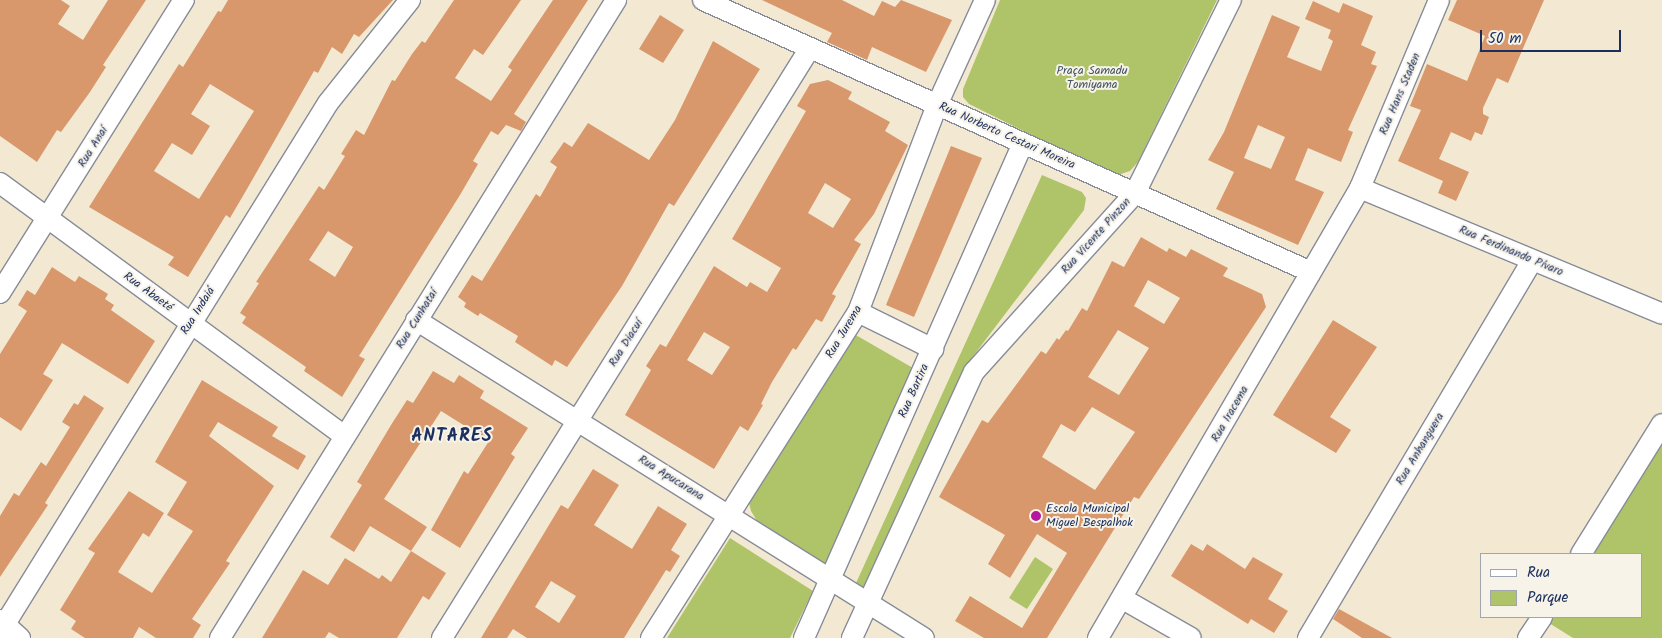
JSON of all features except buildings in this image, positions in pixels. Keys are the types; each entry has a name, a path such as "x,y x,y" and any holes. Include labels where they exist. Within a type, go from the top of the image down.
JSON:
{"street":[{"name":"Rua Anaí","path":"0,292 48,219 184,0"},
{"name":"Rua Indaiá","path":"2,625 328,103 410,0"},
{"name":"Rua Cunhataí","path":"220,638 616,0"},
{"name":"Rua Norberto Cestari Moreira","path":"703,0 1311,272"},
{"name":"Rua Jurema","path":"651,638 858,312 937,105 985,0"},
{"name":"Rua Vicente Pinzon","path":"868,603 974,372 1135,193 1231,0"},
{"name":"Rua Hans Staden","path":"1360,188 1439,0"},
{"name":"Rua Diacuí","path":"442,638 810,48"},
{"name":"Rua Bartira","path":"804,638 1023,143"},
{"name":"Rua Abaeté","path":"0,183 344,436"},
{"name":"Rua Ferdinando Pívaro","path":"1360,188 1662,314"},
{"name":"Rua Iracema","path":"1098,638 1123,599 1360,188"},
{"name":"Rua Anhanguera","path":"1308,638 1532,260"},
{"path":"858,312 933,349"},
{"name":"Rua Apucarana","path":"416,320 578,419 924,638"},
{"path":"1582,553 1662,424"},
{"path":"1123,599 1191,638"},
{"path":"852,638 868,603"},
{"path":"1528,638 1541,618"},
{"path":"2,625 20,638"}],"green space":[{"name":"Praça Samadu Tomiyama","path":"1000,0 1217,0 1138,162 1130,171 1118,175 1111,174 969,104 963,97 963,89"},
{"path":"1042,175 1082,192 1086,198 1084,210 968,363 863,588 856,583"},
{"path":"854,334 913,368 827,566 760,526 751,511 748,499"},
{"path":"1662,441 1662,638 1573,638 1549,623 1552,618 1642,618 1642,553 1593,553"},
{"path":"730,538 813,591 790,638 667,638"},
{"path":"1035,557 1053,569 1027,609 1009,598"}],"place":[{"name":"Escola Municipal Miguel Bespalhok","path":"1036,516"}],"district":[{"name":"ANTARES","path":"452,437"}]}
